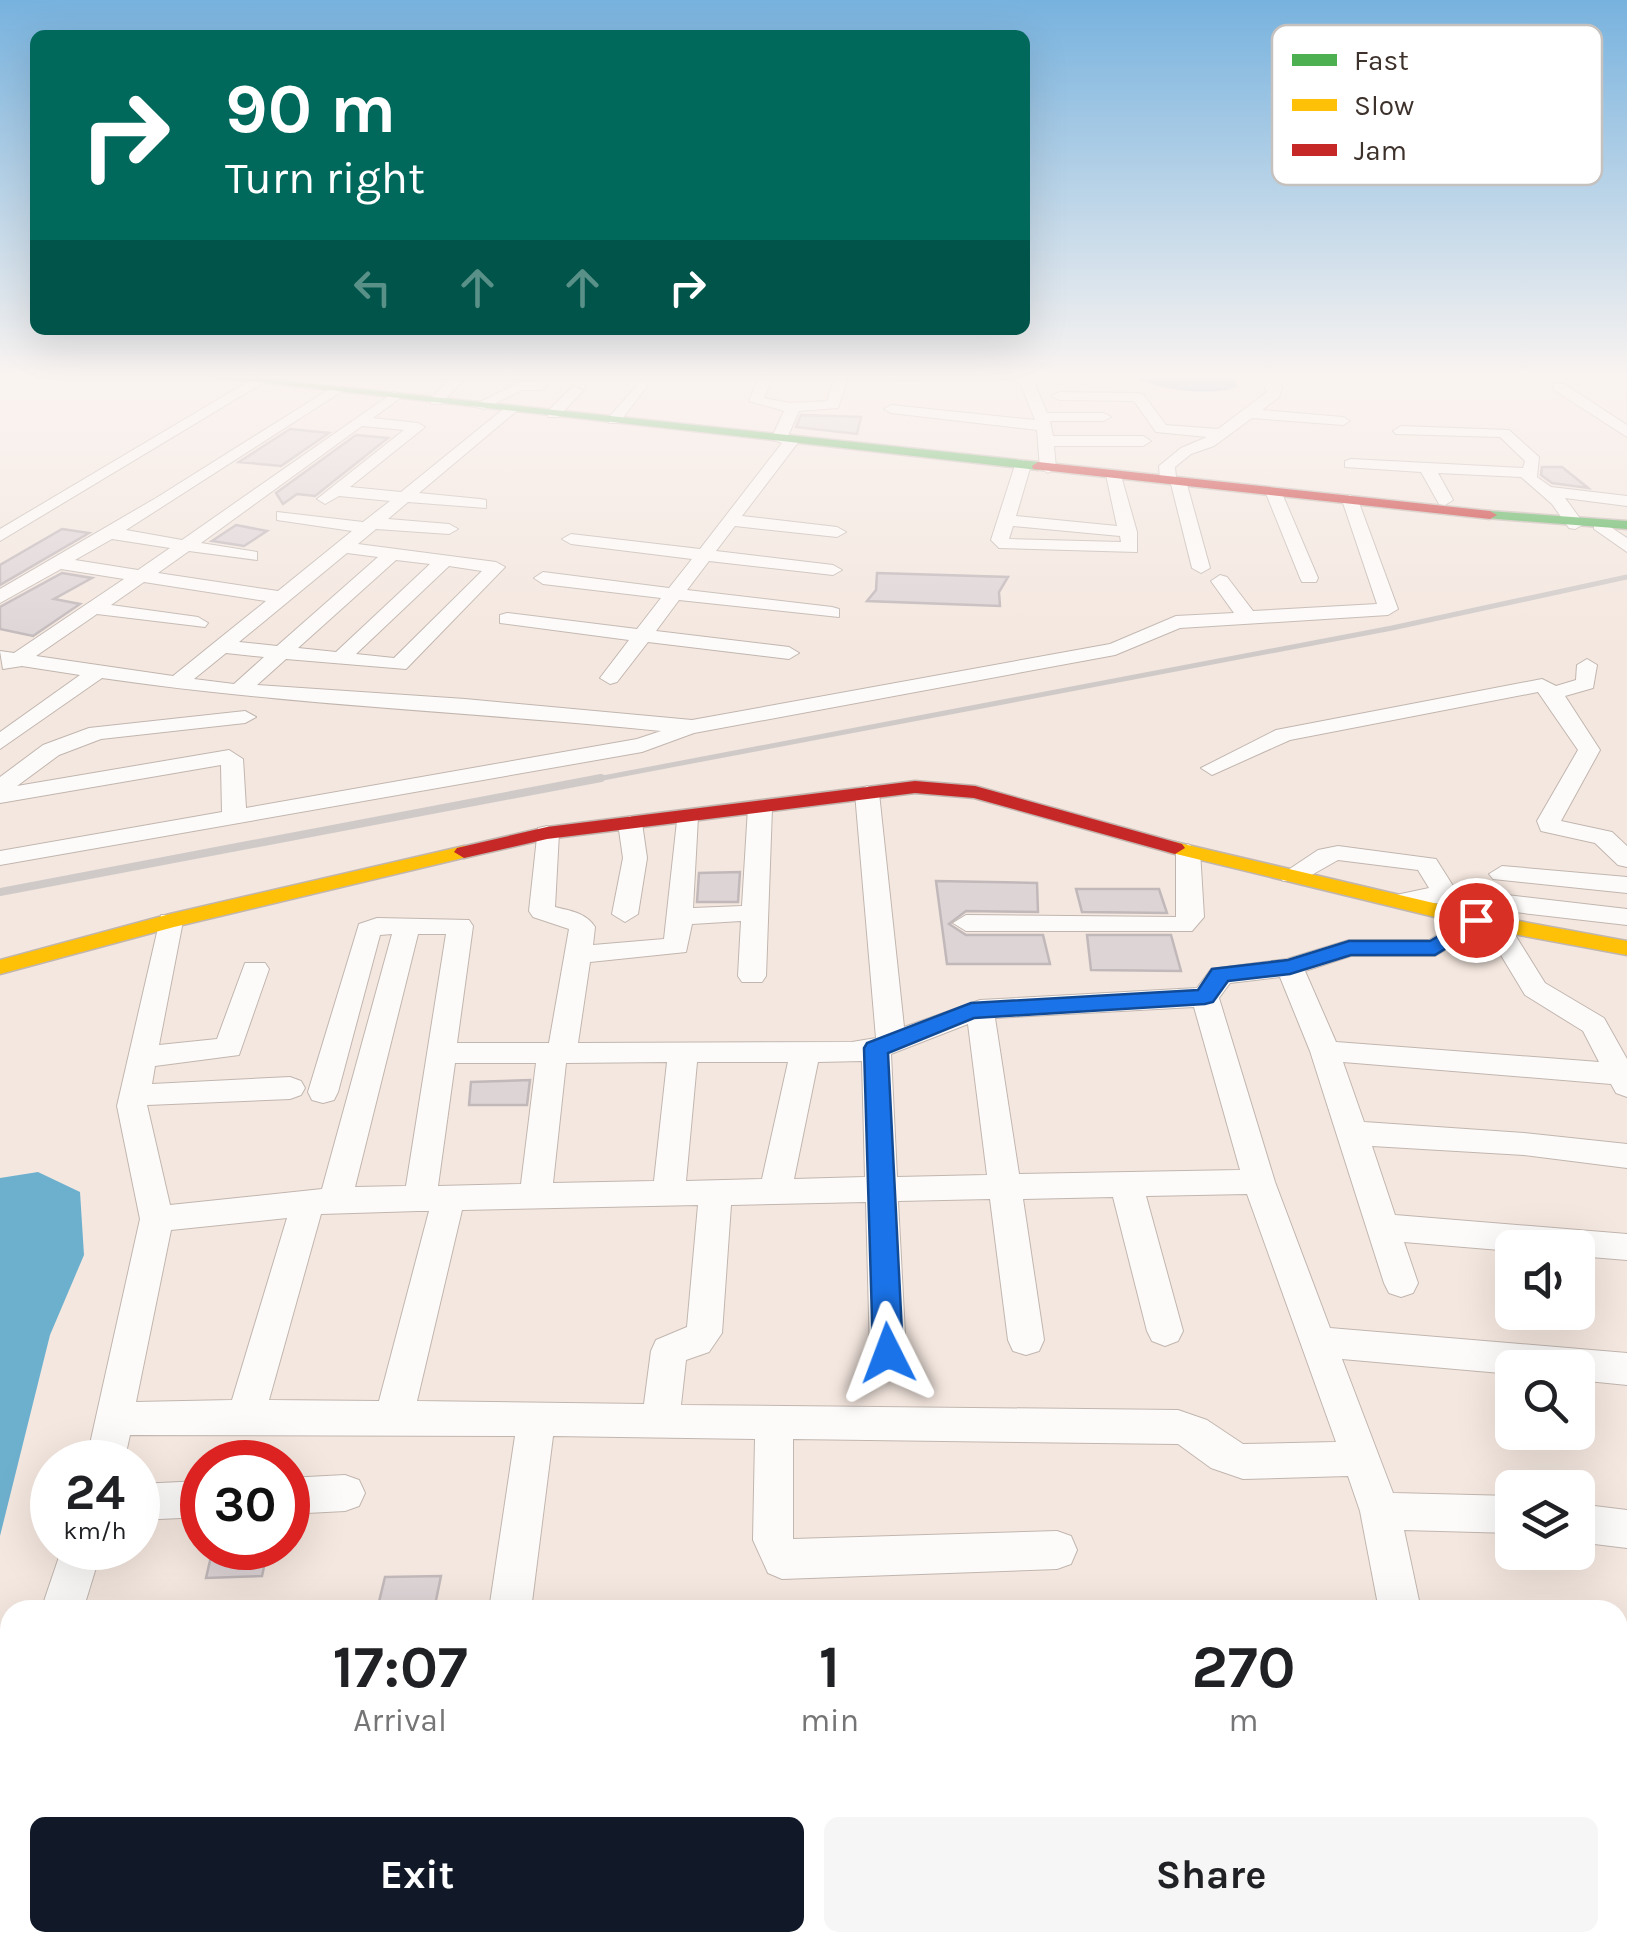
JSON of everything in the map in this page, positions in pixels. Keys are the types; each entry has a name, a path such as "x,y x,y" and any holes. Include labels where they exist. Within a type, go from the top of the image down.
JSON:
{"main road":[{"path":"1032,466 1575,524 1627,525"},
{"path":"0,967 170,921 547,833 915,787 975,792 1188,851 1624,953"}],"street":[{"path":"4,531 114,466"},
{"path":"0,596 216,466"},
{"path":"5,663 185,546 293,466"},
{"path":"369,466 331,495 480,504"},
{"path":"406,466 438,469"},
{"path":"177,684 442,466"},
{"path":"610,678 768,466"},
{"path":"1023,466 1005,520 1129,532 1111,474 1114,466"},
{"path":"1167,466 1201,568"},
{"path":"1390,466 1528,473 1561,503 1575,524"},
{"path":"1528,473 1531,466"},
{"path":"290,468 358,474"},
{"path":"1428,468 1444,500"},
{"path":"1546,490 1627,501"},
{"path":"1273,491 1309,578"},
{"path":"0,858 642,745 692,727 1115,649 1167,623 1388,609 1350,500"},
{"path":"284,516 358,533 424,540"},
{"path":"731,520 837,532"},
{"path":"1600,524 1627,547"},
{"path":"358,533 449,529"},
{"path":"109,533 251,556"},
{"path":"221,646 404,663 496,566 392,553 358,533"},
{"path":"571,539 833,570"},
{"path":"239,690 392,553"},
{"path":"341,658 445,560"},
{"path":"58,563 278,597"},
{"path":"543,578 832,613"},
{"path":"1220,581 1248,618"},
{"path":"94,608 198,622"},
{"path":"507,619 789,653"},
{"path":"5,663 239,690 466,705 692,727"},
{"path":"1552,692 1586,684 1588,665"},
{"path":"0,742 96,673"},
{"path":"1212,768 1284,735 1535,684 1552,692 1589,750 1550,826 1603,837 1627,860"},
{"path":"0,788 51,750 97,733 245,717"},
{"path":"0,796 229,758 234,816"},
{"path":"867,793 884,1046 880,1192 888,1353"},
{"path":"752,976 760,808"},
{"path":"577,955 670,948 679,942 686,817"},
{"path":"625,914 635,858 630,823"},
{"path":"536,1195 580,923 542,912 547,833"},
{"path":"966,922 1184,925 1191,917 1188,851"},
{"path":"1292,876 1338,853 1427,864 1446,896"},
{"path":"1502,874 1627,885"},
{"path":"1405,900 1446,896 1627,917"},
{"path":"681,916 755,913"},
{"path":"109,1440 157,1219 132,1114 170,921"},
{"path":"1398,1600 1380,1511 1259,1182 1205,997 1220,974 1290,967 1349,948 1435,948 1486,922 1531,984 1594,1025 1624,1080"},
{"path":"323,1092 368,930 378,926 456,925 461,929 443,1053 435,1198 394,1417"},
{"path":"246,1416 321,1202 408,926"},
{"path":"1290,967 1326,1051 1402,1284"},
{"path":"142,1057 229,1048 255,969"},
{"path":"443,1053 806,1053 884,1046 980,1009 1205,997"},
{"path":"980,1009 1026,1340"},
{"path":"1326,1051 1624,1080"},
{"path":"669,1195 683,1052"},
{"path":"775,1193 806,1053"},
{"path":"134,1095 290,1088"},
{"path":"1352,1133 1524,1144 1627,1156"},
{"path":"157,1219 321,1202 435,1198 1259,1182"},
{"path":"1128,1186 1164,1331"},
{"path":"661,1419 669,1350 696,1342 704,1333 715,1194"},
{"path":"1383,1226 1627,1247"},
{"path":"1321,1342 1627,1369"},
{"path":"114,1419 538,1418 1178,1427 1197,1432 1220,1452 1241,1462 1361,1458"},
{"path":"511,1600 538,1418"},
{"path":"774,1420 773,1540 782,1559 1056,1550"},
{"path":"310,1495 345,1494"},
{"path":"1380,1511 1495,1514"},
{"path":"1595,1525 1627,1529"},
{"path":"65,1600 75,1570"}],"water":[{"path":"38,1172 80,1192 84,1255 50,1335 0,1536 0,1178"}],"building":[{"path":"313,466 353,466 315,496 297,494 283,504 276,493"},
{"path":"1542,467 1562,467 1588,488 1552,483 1541,475"},
{"path":"236,525 267,531 244,546 212,541"},
{"path":"62,529 89,533 0,585 0,565"},
{"path":"62,573 92,578 54,599 80,604 33,636 0,629 0,607"},
{"path":"877,573 1008,577 999,592 1000,606 867,601 876,590"},
{"path":"740,872 738,902 697,902 699,873"},
{"path":"936,881 1037,883 1038,912 966,911 949,924 966,935 1043,935 1050,964 947,964"},
{"path":"1076,889 1159,889 1167,913 1082,912"},
{"path":"1087,935 1171,935 1181,971 1091,970"},
{"path":"530,1080 527,1105 469,1105 471,1082"},
{"path":"208,1570 263,1570 262,1576 206,1578"},
{"path":"441,1576 436,1600 379,1600 385,1577"}],"railway":[{"path":"587,781 1392,628 1627,577"},
{"path":"0,892 601,778"}],"traffic: fast":[{"path":"1490,515 1627,525"}],"traffic: slow":[{"path":"1175,848 1476,920 1627,948"},
{"path":"0,967 170,921 464,852"}],"traffic: jam":[{"path":"1038,466 1490,515"},
{"path":"464,852 547,833 915,787 975,792 1175,848"}],"route":[{"path":"888,1353 876,1048 971,1010 1205,997 1220,974 1290,967 1349,948 1435,948 1476,920"}]}
